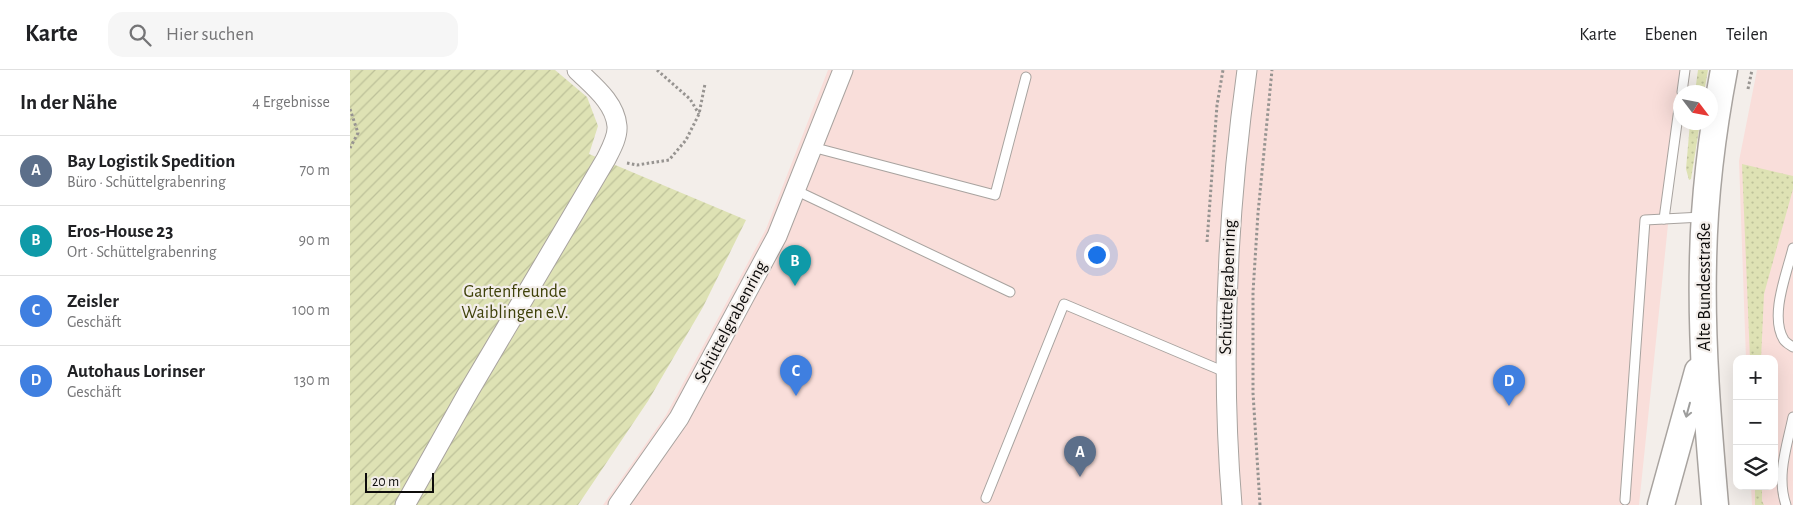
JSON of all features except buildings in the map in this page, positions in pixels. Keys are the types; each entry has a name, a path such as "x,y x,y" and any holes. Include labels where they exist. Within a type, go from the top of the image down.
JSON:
{"main road":[{"name":"Alte Bundesstraße","path":"1715,505 1708,417 1703,262 1705,217 1724,70"},
{"path":"1661,505 1705,346"}],"street":[{"path":"405,505 474,382 614,143 617,126 611,107 599,92 576,70"},
{"name":"Schüttelgrabenring","path":"618,505 679,418 777,236 842,70"},
{"name":"Schüttelgrabenring","path":"1232,505 1225,372 1227,266 1236,147 1246,70"}],"lane":[{"path":"1683,85 1685,70"},
{"path":"812,147 994,195 1026,77"},
{"path":"1664,219 1676,130"},
{"path":"796,190 1010,292"},
{"path":"1625,500 1644,220 1705,217"},
{"path":"1793,248 1781,296 1778,321 1784,340 1793,347"},
{"path":"986,498 1064,304 1225,372"},
{"path":"1786,505 1782,493 1781,474 1793,417"}],"path":[{"path":"658,70 690,99 699,114"},
{"path":"1260,505 1253,393 1254,292 1258,213 1272,70"},
{"path":"1747,91 1752,70"},
{"path":"606,159 636,165 669,160 686,140 699,114 705,84"},
{"path":"350,109 358,133 350,148"}],"shaded area":[{"path":"828,70 1684,70 1682,85 1673,85 1673,130 1678,130 1639,505 603,505 666,415 766,229"},
{"path":"1757,70 1793,70 1793,505 1752,505 1751,490 1778,490 1778,355 1746,355 1739,161"}],"green space":[{"name":"Gartenfreunde Waiblingen e.V.","path":"350,70 555,70 587,97 598,126 589,154 746,220 703,307 648,401 578,505 350,505"},
{"path":"1698,70 1708,70 1705,85 1696,85"},
{"path":"1689,130 1699,130 1691,179 1689,180 1686,169"},
{"path":"1742,164 1793,176 1793,189 1764,294 1761,355 1750,355"},
{"path":"1755,490 1762,490 1764,505 1755,505"}],"place":[{"name":"Eros-House 23","path":"795,286"},
{"name":"Zeisler","path":"796,396"},
{"name":"Autohaus Lorinser","path":"1509,406"},
{"name":"Bay Logistik Spedition","path":"1080,477"}]}
